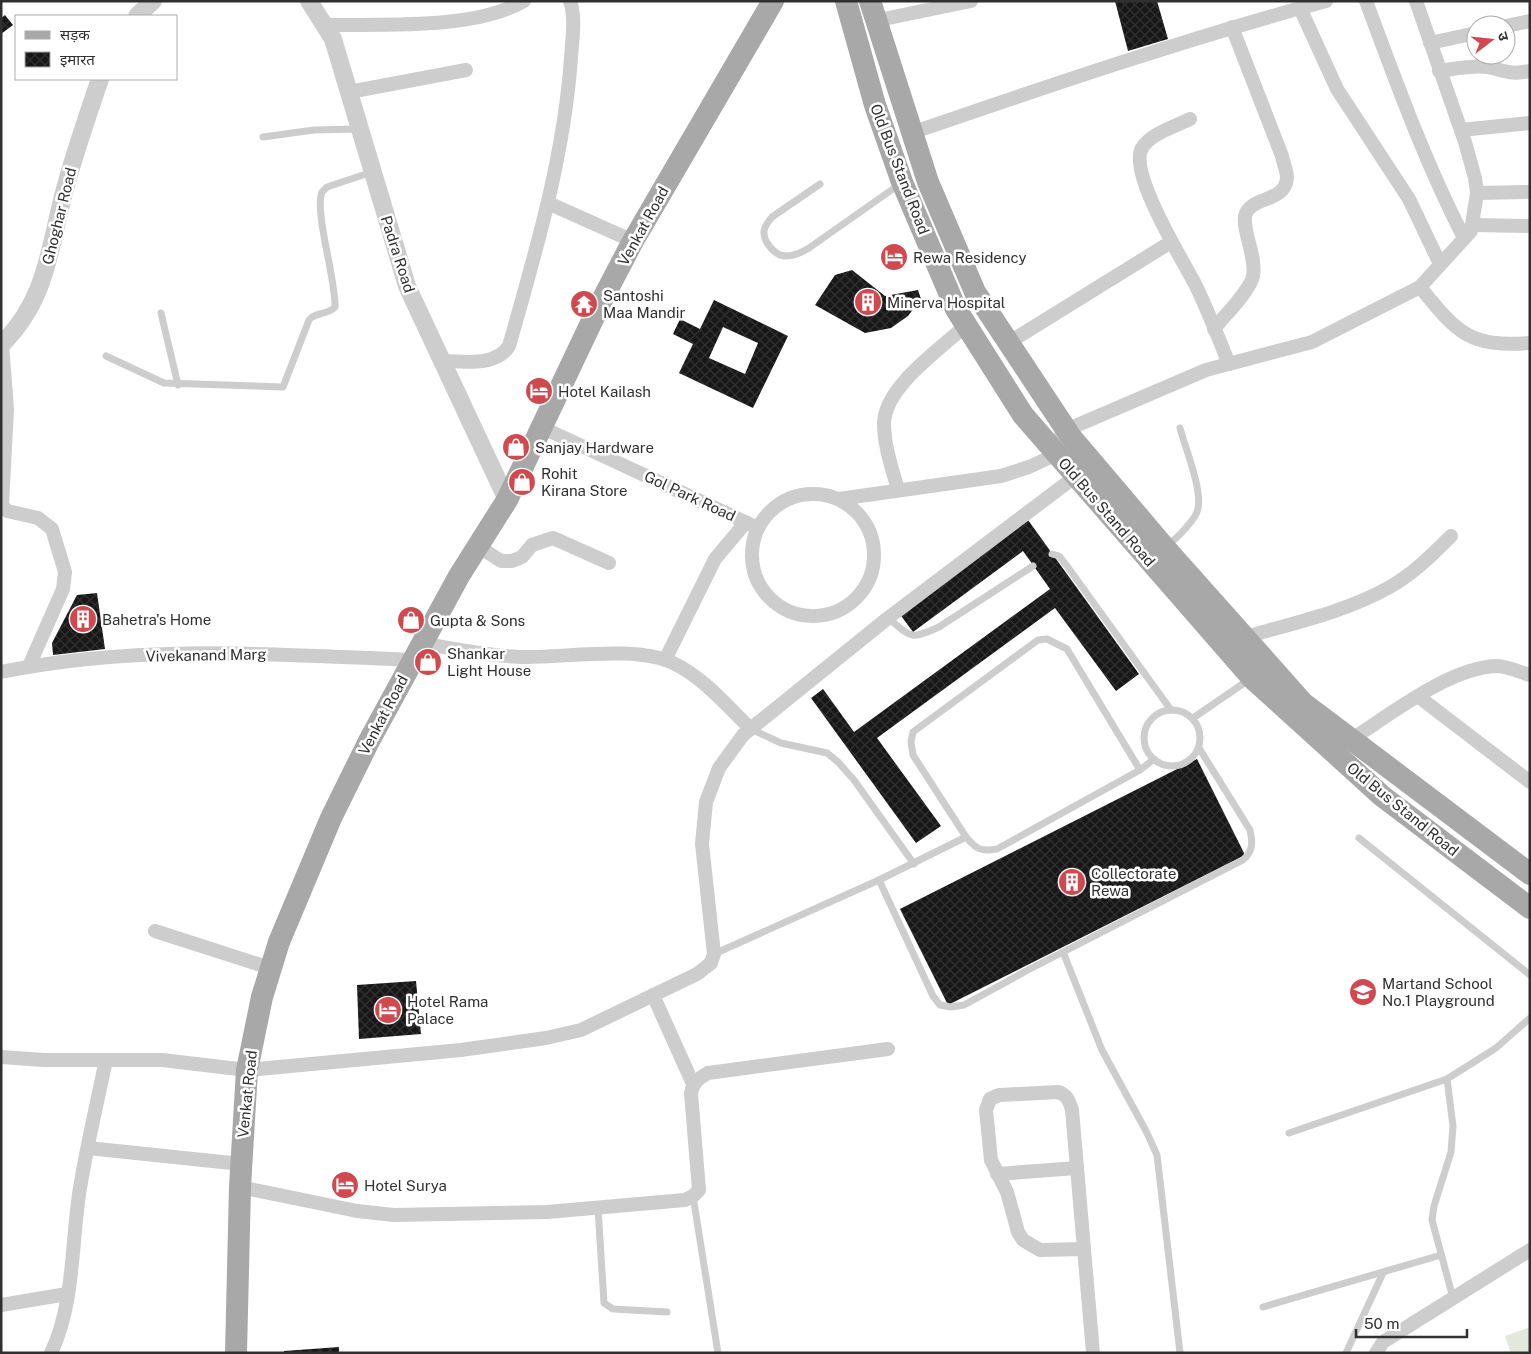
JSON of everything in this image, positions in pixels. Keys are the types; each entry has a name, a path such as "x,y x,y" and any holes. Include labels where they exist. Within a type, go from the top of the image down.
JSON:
{"main road":[{"name":"Venkat Road","path":"236,1353 240,1187 247,1070 270,968 331,818 417,651 506,500 632,241 773,1"},
{"name":"Old Bus Stand Road","path":"846,1 875,105 902,182 956,309 1023,415 1076,476 1382,796 1530,908"},
{"name":"Old Bus Stand Road","path":"872,11 910,133 928,182 974,292 1066,430 1166,549 1246,637 1262,672 1530,874"}],"street":[{"path":"138,15 152,1"},
{"name":"Padra Road","path":"309,1 333,39 407,286 506,500"},
{"path":"325,25 428,23 509,10 524,1"},
{"path":"442,362 484,361 498,358 509,346 548,203 568,100 573,25 570,1"},
{"path":"872,11 971,1"},
{"path":"910,133 1118,63 1326,1"},
{"path":"1366,1 1403,102 1448,207 1464,238"},
{"path":"839,499 1001,476 1029,467 1054,450 1066,430 1206,370 1312,342 1420,287 1464,238 1473,225 1477,193 1475,178 1461,130 1416,1"},
{"path":"1300,8 1337,89 1409,199 1440,264"},
{"path":"1516,24 1530,21"},
{"path":"1214,328 1252,278 1253,254 1244,221 1246,212 1254,205 1276,196 1285,186 1287,177 1282,156 1232,28"},
{"path":"1430,43 1466,35"},
{"path":"1439,71 1476,67 1486,67 1512,74 1530,71"},
{"path":"349,92 466,70"},
{"name":"Ghoghar Road","path":"2,344 16,330 32,307 43,281 66,184 100,80"},
{"path":"1190,119 1151,139 1142,149 1138,162 1143,181 1194,284 1229,364"},
{"path":"1461,130 1530,123"},
{"path":"1477,193 1530,192"},
{"path":"548,203 632,241"},
{"path":"1473,225 1530,226"},
{"path":"1008,343 1172,242"},
{"path":"1420,287 1448,322 1463,334 1480,340 1510,344 1530,343"},
{"path":"898,490 885,445 884,421 890,399 905,381 966,326"},
{"path":"2,344 6,408 2,505 7,511 38,518 52,529 65,572 63,589 29,666"},
{"name":"Gol Park Road","path":"541,427 752,525"},
{"path":"1,1057 27,1060 162,1060 247,1070 461,1050 546,1038 581,1030 704,970 711,963 714,954 702,844 706,802 719,768 743,735 888,618 1076,476"},
{"path":"665,660 715,559 752,525 772,509 792,497 816,493 839,499 859,514 871,534 874,558 869,582 854,601 834,613 810,617 786,610 767,596 755,575 752,551 752,525"},
{"path":"1246,637 1348,606 1390,588 1423,563 1451,536"},
{"path":"478,546 501,561 512,561 522,557 532,545 554,538 609,563"},
{"name":"Vivekanand Marg","path":"1,672 60,660 229,652 458,650 523,657 579,654 646,655 665,660 694,674 750,729"},
{"path":"1352,739 1443,682 1472,669 1498,666 1530,674"},
{"path":"1419,697 1530,782"},
{"path":"155,931 270,968"},
{"path":"653,995 693,1084"},
{"path":"240,1187 357,1211 394,1215 442,1216 598,1208 685,1200 699,1190 700,1183 690,1093 693,1084 708,1073 888,1049"},
{"path":"51,1353 62,1322 80,1188 106,1060"},
{"path":"1084,1249 1040,1250 1023,1240 1018,1232 1008,1192 996,1174 991,1160 986,1110 990,1099 999,1095 1058,1092 1064,1094 1069,1100 1072,1110 1093,1353"},
{"path":"88,1148 241,1164"},
{"path":"996,1174 1077,1168"},
{"path":"1376,1352 1383,1342 1530,1250"},
{"path":"1,1305 67,1294"}],"lane":[{"path":"264,137 297,131 359,129"},
{"path":"106,356 153,379 178,385 283,387 309,320 312,316 333,310 335,307 333,279 320,206 322,192 327,188 372,171"},
{"path":"820,184 772,216 766,224 764,231 765,240 775,252 784,256 797,255 810,248 902,182"},
{"path":"161,313 178,385"},
{"path":"1166,549 1197,514 1199,502 1198,489 1180,428"},
{"path":"1052,554 1059,556 1067,566 1171,710"},
{"path":"888,618 910,636 920,635 939,627 1033,566"},
{"path":"1140,770 1067,649 1047,639 1038,640 913,732 910,742 913,755 966,837 975,848 984,851 997,850 1140,770 1154,760"},
{"path":"1193,718 1262,672"},
{"path":"1171,710 1179,710 1193,718 1200,732 1199,748 1189,761 1182,765 1166,766 1154,760 1145,744 1146,728 1156,715 1171,710"},
{"path":"750,729 781,743 827,753 838,762 854,780 914,864"},
{"path":"879,880 933,996 940,1005 951,1007 964,1005 1243,860 1251,852 1253,840 1250,830 1199,748"},
{"path":"714,954 914,864 966,837"},
{"path":"1359,838 1530,975"},
{"path":"1063,952 1102,1050 1157,1155 1180,1353"},
{"path":"1288,1133 1448,1079 1496,1048 1530,1018"},
{"path":"1448,1079 1453,1126 1451,1152 1434,1206 1432,1220 1453,1298"},
{"path":"693,1196 718,1353"},
{"path":"598,1208 604,1303 613,1310 667,1312"},
{"path":"1263,1307 1441,1255"},
{"path":"1346,1353 1383,1273"}],"shaded area":[{"path":"1530,1327 1530,1353 1511,1353 1505,1336"}],"building":[{"path":"1115,1 1157,1 1168,39 1128,51"},
{"path":"5,15 13,25 1,34 1,18"},
{"name":"Minerva Hospital","path":"852,270 885,296 918,290 921,299 908,316 891,328 865,333 815,305 835,275"},
{"path":"714,300 788,336 753,408 679,373 693,344 673,334 680,319 700,329","holes":["723,327 758,343 745,374 709,358"]},
{"path":"1028,520 1139,674 1116,691 1055,608 877,738 941,826 916,843 811,698 823,689 854,732 1050,589 1023,551 913,632 899,613"},
{"name":"Bahetra's Home","path":"97,593 105,649 53,655 52,643 77,595"},
{"name":"Collectorate Rewa","path":"1197,759 1245,855 948,1005 900,909"},
{"name":"Hotel Rama Palace","path":"416,981 421,1034 359,1039 357,985"},
{"path":"339,1347 339,1353 284,1353 284,1351"}],"place":[{"name":"Rewa Residency","path":"894,257"},
{"name":"Minerva Hospital","path":"868,302"},
{"name":"Santoshi Maa Mandir","path":"584,304"},
{"name":"Hotel Kailash","path":"539,391"},
{"name":"Sanjay Hardware","path":"516,447"},
{"name":"Rohit Kirana Store","path":"522,482"},
{"name":"Bahetra's Home","path":"83,619"},
{"name":"Gupta & Sons","path":"411,620"},
{"name":"Shankar Light House","path":"428,662"},
{"name":"Collectorate Rewa","path":"1072,882"},
{"name":"Martand School No.1 Playground","path":"1363,992"},
{"name":"Hotel Rama Palace","path":"388,1010"},
{"name":"Hotel Surya","path":"345,1185"}]}
